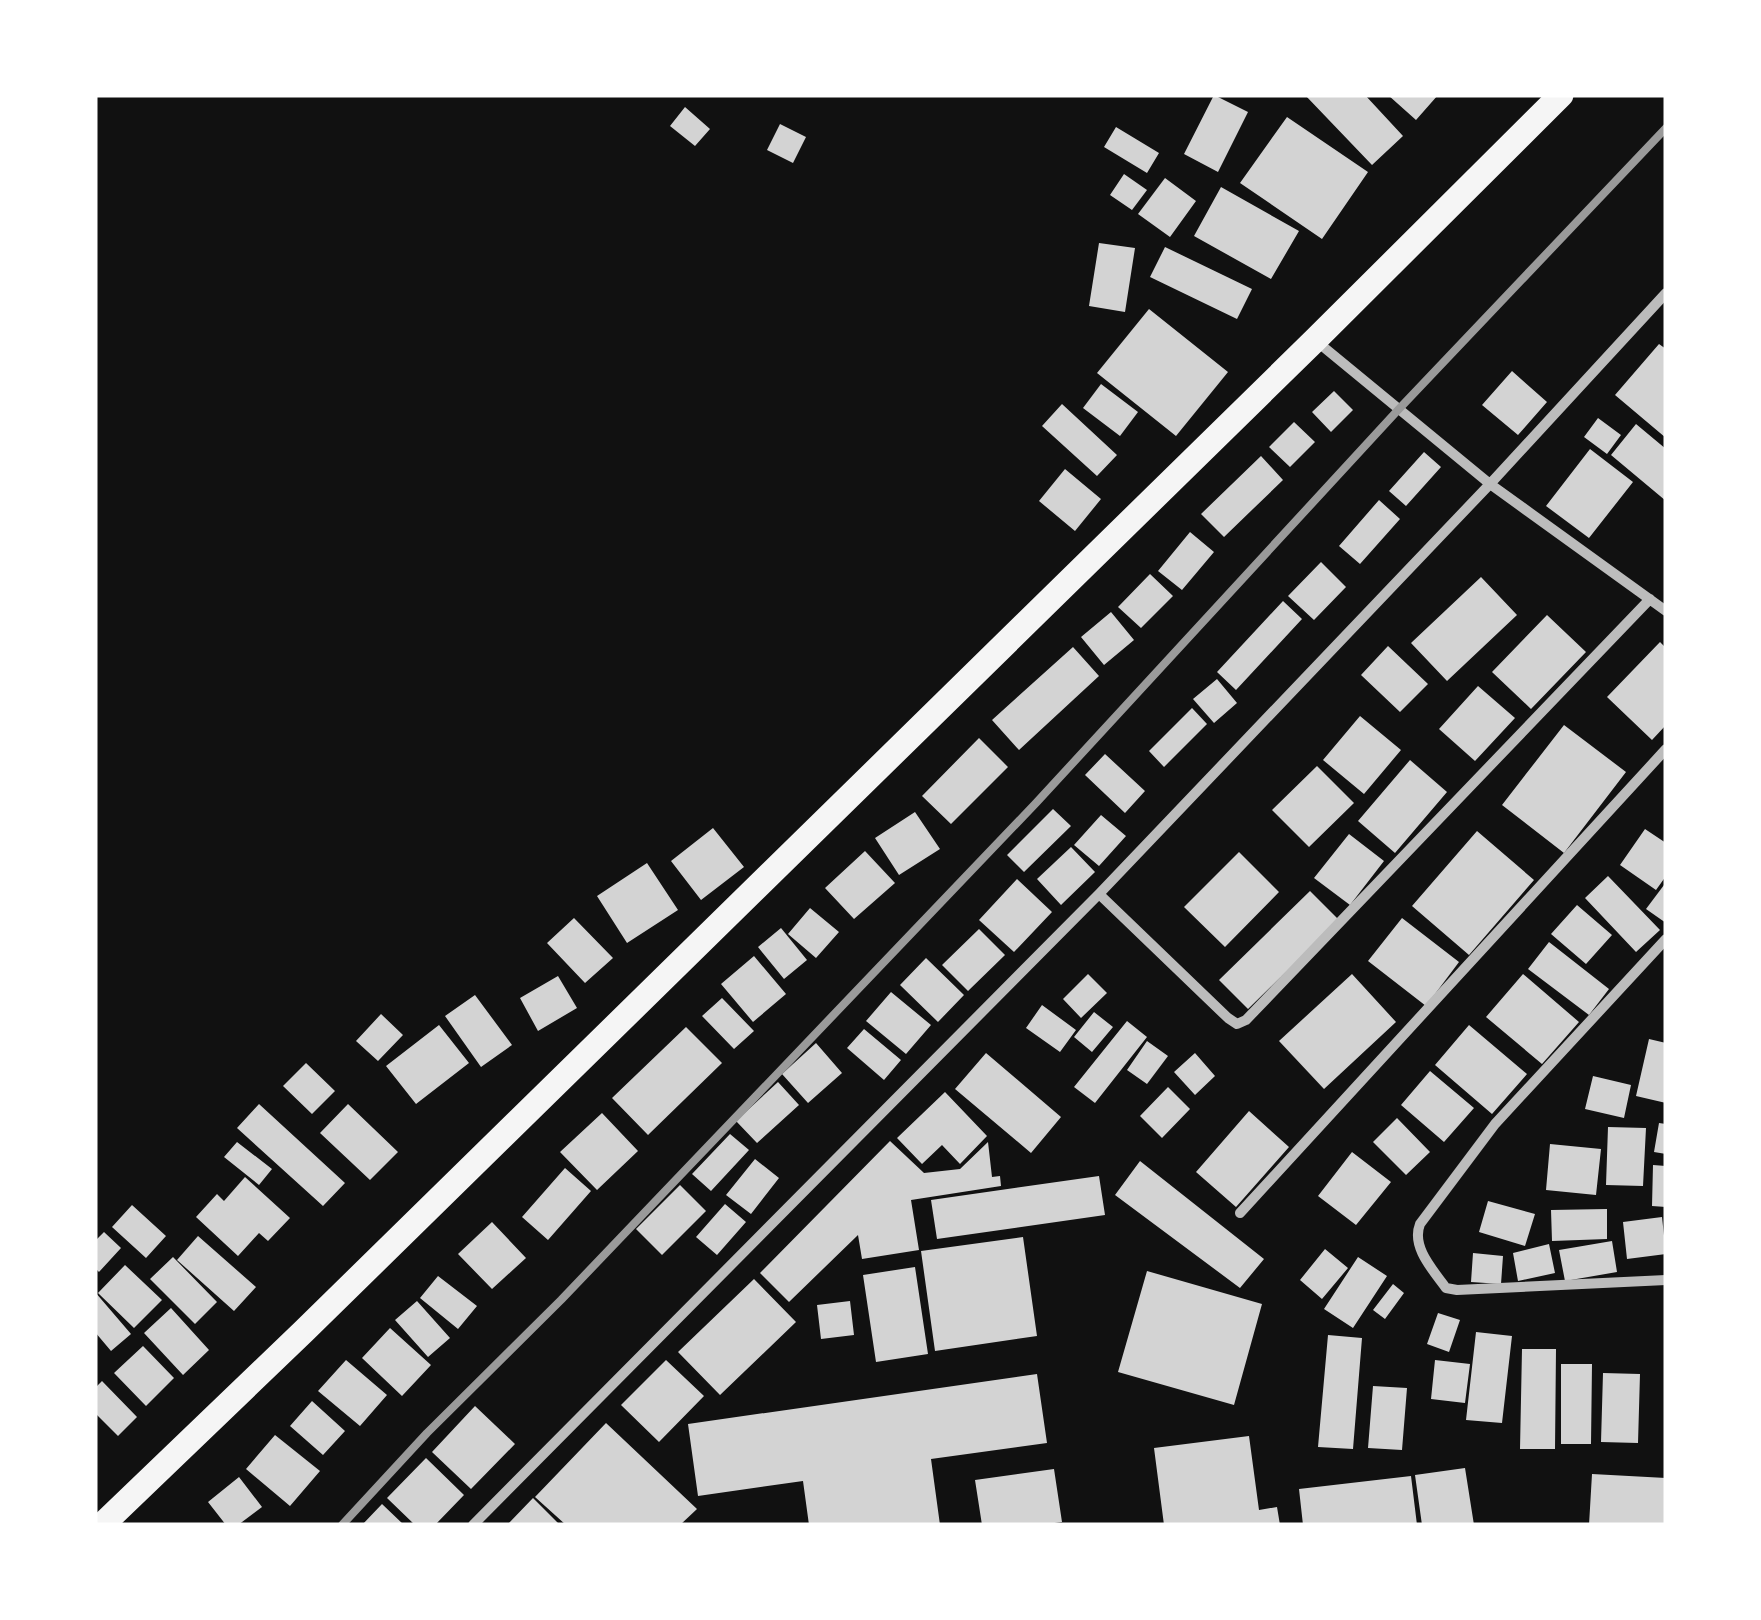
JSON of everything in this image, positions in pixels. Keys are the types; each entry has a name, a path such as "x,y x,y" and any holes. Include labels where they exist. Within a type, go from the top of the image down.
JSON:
{"main road":[{"path":"102,1525 1561,95"}],"street":[{"path":"473,1525 1099,894 1490,484 1666,293"},
{"path":"1314,340 1490,484 1666,611"},
{"path":"1099,894 1228,1018 1236,1024 1246,1020 1650,599"},
{"path":"1240,1214 1666,749"},
{"path":"1666,939 1494,1124 1416,1233 1419,1246 1446,1288 1666,1280"}],"building":[{"path":"1214,95 1248,112 1218,172 1184,154"},
{"path":"1305,95 1365,95 1403,136 1372,165"},
{"path":"1388,95 1438,95 1416,120"},
{"path":"685,107 710,129 695,146 670,126"},
{"path":"1287,117 1368,172 1322,239 1240,183"},
{"path":"780,124 806,137 793,163 767,150"},
{"path":"1116,127 1159,153 1147,173 1104,147"},
{"path":"1124,174 1147,190 1132,210 1110,195"},
{"path":"1165,178 1196,201 1170,237 1138,214"},
{"path":"1221,187 1299,231 1271,279 1194,236"},
{"path":"1099,243 1135,248 1125,312 1089,306"},
{"path":"1165,247 1252,289 1237,319 1150,277"},
{"path":"1149,309 1228,372 1176,436 1097,373"},
{"path":"1659,344 1666,349 1666,438 1615,395"},
{"path":"1512,371 1547,402 1518,435 1482,405"},
{"path":"1101,384 1138,412 1120,436 1083,408"},
{"path":"1334,391 1353,410 1331,432 1312,412"},
{"path":"1062,404 1117,455 1097,476 1042,426"},
{"path":"1598,418 1621,435 1607,454 1584,437"},
{"path":"1294,422 1315,442 1290,467 1269,447"},
{"path":"1636,424 1666,449 1666,501 1611,455"},
{"path":"1590,449 1633,482 1589,538 1546,506"},
{"path":"1424,452 1441,467 1406,506 1389,491"},
{"path":"1261,456 1283,480 1224,537 1201,514"},
{"path":"1065,469 1101,499 1075,531 1039,501"},
{"path":"1379,500 1400,519 1360,564 1339,546"},
{"path":"1190,532 1214,552 1182,590 1158,571"},
{"path":"1321,562 1346,587 1314,620 1288,596"},
{"path":"1150,574 1173,596 1141,628 1118,607"},
{"path":"1481,577 1517,615 1447,681 1411,643"},
{"path":"1283,601 1302,619 1236,690 1217,672"},
{"path":"1111,612 1134,640 1104,665 1081,637"},
{"path":"1547,615 1586,652 1531,709 1492,672"},
{"path":"1660,642 1666,648 1666,725 1652,740 1607,697"},
{"path":"1388,646 1428,684 1400,712 1361,675"},
{"path":"1073,647 1099,676 1019,750 992,720"},
{"path":"1217,679 1237,703 1214,723 1193,699"},
{"path":"1478,686 1515,718 1475,761 1439,729"},
{"path":"1192,708 1207,724 1164,767 1149,751"},
{"path":"1360,716 1401,750 1364,794 1323,760"},
{"path":"1564,725 1626,772 1564,853 1502,805"},
{"path":"979,738 1008,767 951,824 922,796"},
{"path":"1105,754 1145,791 1125,813 1085,775"},
{"path":"1410,760 1447,792 1395,853 1358,821"},
{"path":"1317,766 1354,803 1309,847 1272,810"},
{"path":"1053,809 1071,826 1024,872 1007,855"},
{"path":"915,812 940,849 899,875 875,838"},
{"path":"1101,815 1126,836 1099,866 1074,845"},
{"path":"713,828 744,867 701,900 671,861"},
{"path":"1645,829 1666,843 1666,876 1656,890 1620,865"},
{"path":"1477,831 1534,880 1469,955 1412,906"},
{"path":"1349,834 1384,861 1350,905 1314,878"},
{"path":"1071,847 1095,872 1061,905 1037,879"},
{"path":"865,851 895,883 854,919 825,888"},
{"path":"1239,852 1279,892 1225,947 1184,907"},
{"path":"647,863 678,910 627,943 597,896"},
{"path":"1608,876 1660,930 1636,952 1585,898"},
{"path":"1017,879 1052,912 1014,952 979,920"},
{"path":"1666,887 1666,923 1646,909"},
{"path":"1310,891 1339,920 1248,1009 1219,980"},
{"path":"1577,905 1612,935 1586,964 1551,934"},
{"path":"810,908 839,932 816,958 788,934"},
{"path":"574,918 613,958 585,983 547,943"},
{"path":"1402,918 1459,962 1426,1006 1368,961"},
{"path":"781,928 807,960 784,979 758,947"},
{"path":"979,929 1005,955 968,991 942,965"},
{"path":"1549,942 1609,989 1589,1015 1528,969"},
{"path":"754,956 786,994 753,1022 721,984"},
{"path":"926,958 964,995 938,1022 900,985"},
{"path":"1088,974 1107,993 1081,1018 1063,999"},
{"path":"1352,974 1396,1022 1324,1089 1279,1041"},
{"path":"1523,974 1579,1022 1542,1064 1486,1017"},
{"path":"558,976 577,1008 538,1031 520,998"},
{"path":"891,992 931,1025 906,1054 866,1021"},
{"path":"475,995 512,1045 481,1067 445,1016"},
{"path":"722,998 754,1031 734,1049 702,1016"},
{"path":"1042,1005 1076,1030 1060,1052 1026,1028"},
{"path":"1094,1012 1113,1027 1092,1052 1074,1037"},
{"path":"381,1014 403,1035 378,1061 356,1041"},
{"path":"1127,1021 1147,1037 1095,1103 1074,1087"},
{"path":"439,1025 469,1063 416,1104 386,1066"},
{"path":"1469,1025 1527,1074 1492,1114 1435,1065"},
{"path":"686,1027 722,1063 648,1135 612,1098"},
{"path":"864,1029 901,1060 884,1080 847,1048"},
{"path":"1649,1039 1666,1043 1666,1103 1636,1096"},
{"path":"1147,1041 1168,1056 1147,1084 1127,1070"},
{"path":"816,1043 842,1073 808,1103 782,1074"},
{"path":"986,1053 1061,1117 1031,1153 955,1089"},
{"path":"1195,1053 1215,1076 1195,1095 1174,1072"},
{"path":"306,1063 335,1091 312,1114 283,1086"},
{"path":"1430,1071 1474,1108 1444,1142 1401,1105"},
{"path":"1593,1076 1631,1085 1624,1118 1585,1109"},
{"path":"778,1082 799,1105 757,1143 736,1121"},
{"path":"1168,1087 1190,1109 1162,1138 1140,1116"},
{"path":"945,1092 987,1136 960,1164 942,1145 922,1164 897,1138"},
{"path":"259,1104 345,1183 323,1206 237,1128"},
{"path":"348,1104 398,1152 370,1180 320,1133"},
{"path":"1249,1111 1289,1147 1236,1207 1196,1172"},
{"path":"602,1113 638,1151 597,1190 560,1152"},
{"path":"1397,1118 1430,1152 1406,1175 1373,1142"},
{"path":"1659,1123 1666,1124 1666,1154 1654,1152"},
{"path":"1608,1127 1646,1128 1643,1186 1606,1185"},
{"path":"730,1134 749,1150 711,1191 692,1174"},
{"path":"890,1141 924,1173 960,1169 988,1142 992,1177 1000,1176 1001,1186 911,1200 919,1250 862,1259 858,1235 789,1302 760,1273"},
{"path":"237,1142 272,1169 259,1185 224,1157"},
{"path":"1550,1144 1601,1149 1596,1195 1546,1190"},
{"path":"1352,1152 1391,1182 1356,1225 1318,1196"},
{"path":"755,1159 779,1178 751,1214 726,1195"},
{"path":"1140,1161 1264,1259 1240,1288 1115,1195"},
{"path":"1653,1165 1666,1166 1666,1207 1652,1206"},
{"path":"565,1168 591,1191 548,1240 522,1217"},
{"path":"1099,1176 1105,1215 937,1239 931,1200"},
{"path":"245,1177 290,1218 268,1241 259,1233 238,1256 196,1217 217,1194 224,1201"},
{"path":"680,1185 706,1211 662,1255 636,1229"},
{"path":"1488,1201 1535,1214 1525,1246 1479,1232"},
{"path":"725,1204 746,1222 717,1255 696,1237"},
{"path":"132,1205 166,1236 146,1258 112,1227"},
{"path":"1607,1209 1607,1239 1552,1241 1551,1210"},
{"path":"1662,1217 1666,1254 1627,1259 1623,1222"},
{"path":"492,1222 526,1258 492,1289 458,1254"},
{"path":"104,1232 121,1248 99,1272 95,1268 95,1241"},
{"path":"198,1236 256,1287 234,1311 177,1260"},
{"path":"1023,1237 1037,1336 935,1351 921,1251"},
{"path":"1612,1241 1617,1272 1565,1281 1559,1250"},
{"path":"1549,1244 1555,1273 1518,1281 1513,1253"},
{"path":"1325,1249 1348,1268 1322,1299 1300,1280"},
{"path":"1473,1253 1503,1256 1501,1284 1471,1282"},
{"path":"173,1257 217,1302 195,1324 150,1279"},
{"path":"1358,1257 1387,1276 1353,1328 1324,1309"},
{"path":"125,1265 162,1300 134,1328 98,1293"},
{"path":"915,1267 928,1354 876,1362 863,1275"},
{"path":"1147,1271 1262,1304 1234,1405 1118,1372"},
{"path":"438,1276 477,1306 458,1329 420,1298"},
{"path":"754,1279 796,1322 720,1395 678,1352"},
{"path":"1393,1284 1404,1293 1385,1319 1373,1310"},
{"path":"95,1292 131,1334 111,1351 95,1332"},
{"path":"417,1301 450,1338 428,1357 395,1320"},
{"path":"850,1301 854,1335 821,1339 817,1305"},
{"path":"171,1308 209,1350 183,1375 144,1333"},
{"path":"1438,1313 1460,1320 1449,1352 1427,1344"},
{"path":"390,1328 431,1365 402,1396 362,1358"},
{"path":"1476,1332 1512,1336 1502,1423 1466,1420"},
{"path":"1328,1335 1362,1338 1353,1449 1318,1447"},
{"path":"143,1346 174,1378 146,1406 114,1373"},
{"path":"1522,1349 1556,1349 1555,1449 1520,1449"},
{"path":"346,1360 387,1395 360,1426 318,1391"},
{"path":"666,1360 704,1396 659,1442 621,1405"},
{"path":"1435,1360 1470,1364 1465,1403 1431,1399"},
{"path":"1561,1364 1592,1364 1591,1444 1561,1444"},
{"path":"1603,1373 1640,1374 1638,1443 1601,1442"},
{"path":"1037,1374 1047,1443 931,1459 940,1525 809,1525 803,1481 698,1496 688,1424"},
{"path":"102,1381 137,1417 118,1436 95,1413 95,1388"},
{"path":"1373,1386 1407,1388 1402,1450 1368,1448"},
{"path":"312,1401 345,1431 323,1455 290,1426"},
{"path":"475,1406 515,1444 471,1489 432,1452"},
{"path":"606,1423 697,1509 680,1525 566,1525 535,1497"},
{"path":"275,1435 320,1471 290,1506 246,1469"},
{"path":"1249,1436 1259,1510 1277,1507 1280,1525 1164,1525 1154,1448"},
{"path":"426,1458 464,1495 435,1525 415,1525 387,1498"},
{"path":"1465,1468 1474,1525 1422,1525 1415,1475"},
{"path":"1054,1469 1062,1522 982,1525 975,1480"},
{"path":"1592,1474 1666,1478 1666,1525 1589,1525"},
{"path":"1411,1476 1417,1525 1303,1525 1299,1489"},
{"path":"239,1477 262,1507 238,1525 226,1525 208,1502"},
{"path":"533,1498 560,1525 507,1525"},
{"path":"382,1504 404,1525 362,1525"}],"railway":[{"path":"342,1525 1036,803 1398,410 1666,128"}]}
